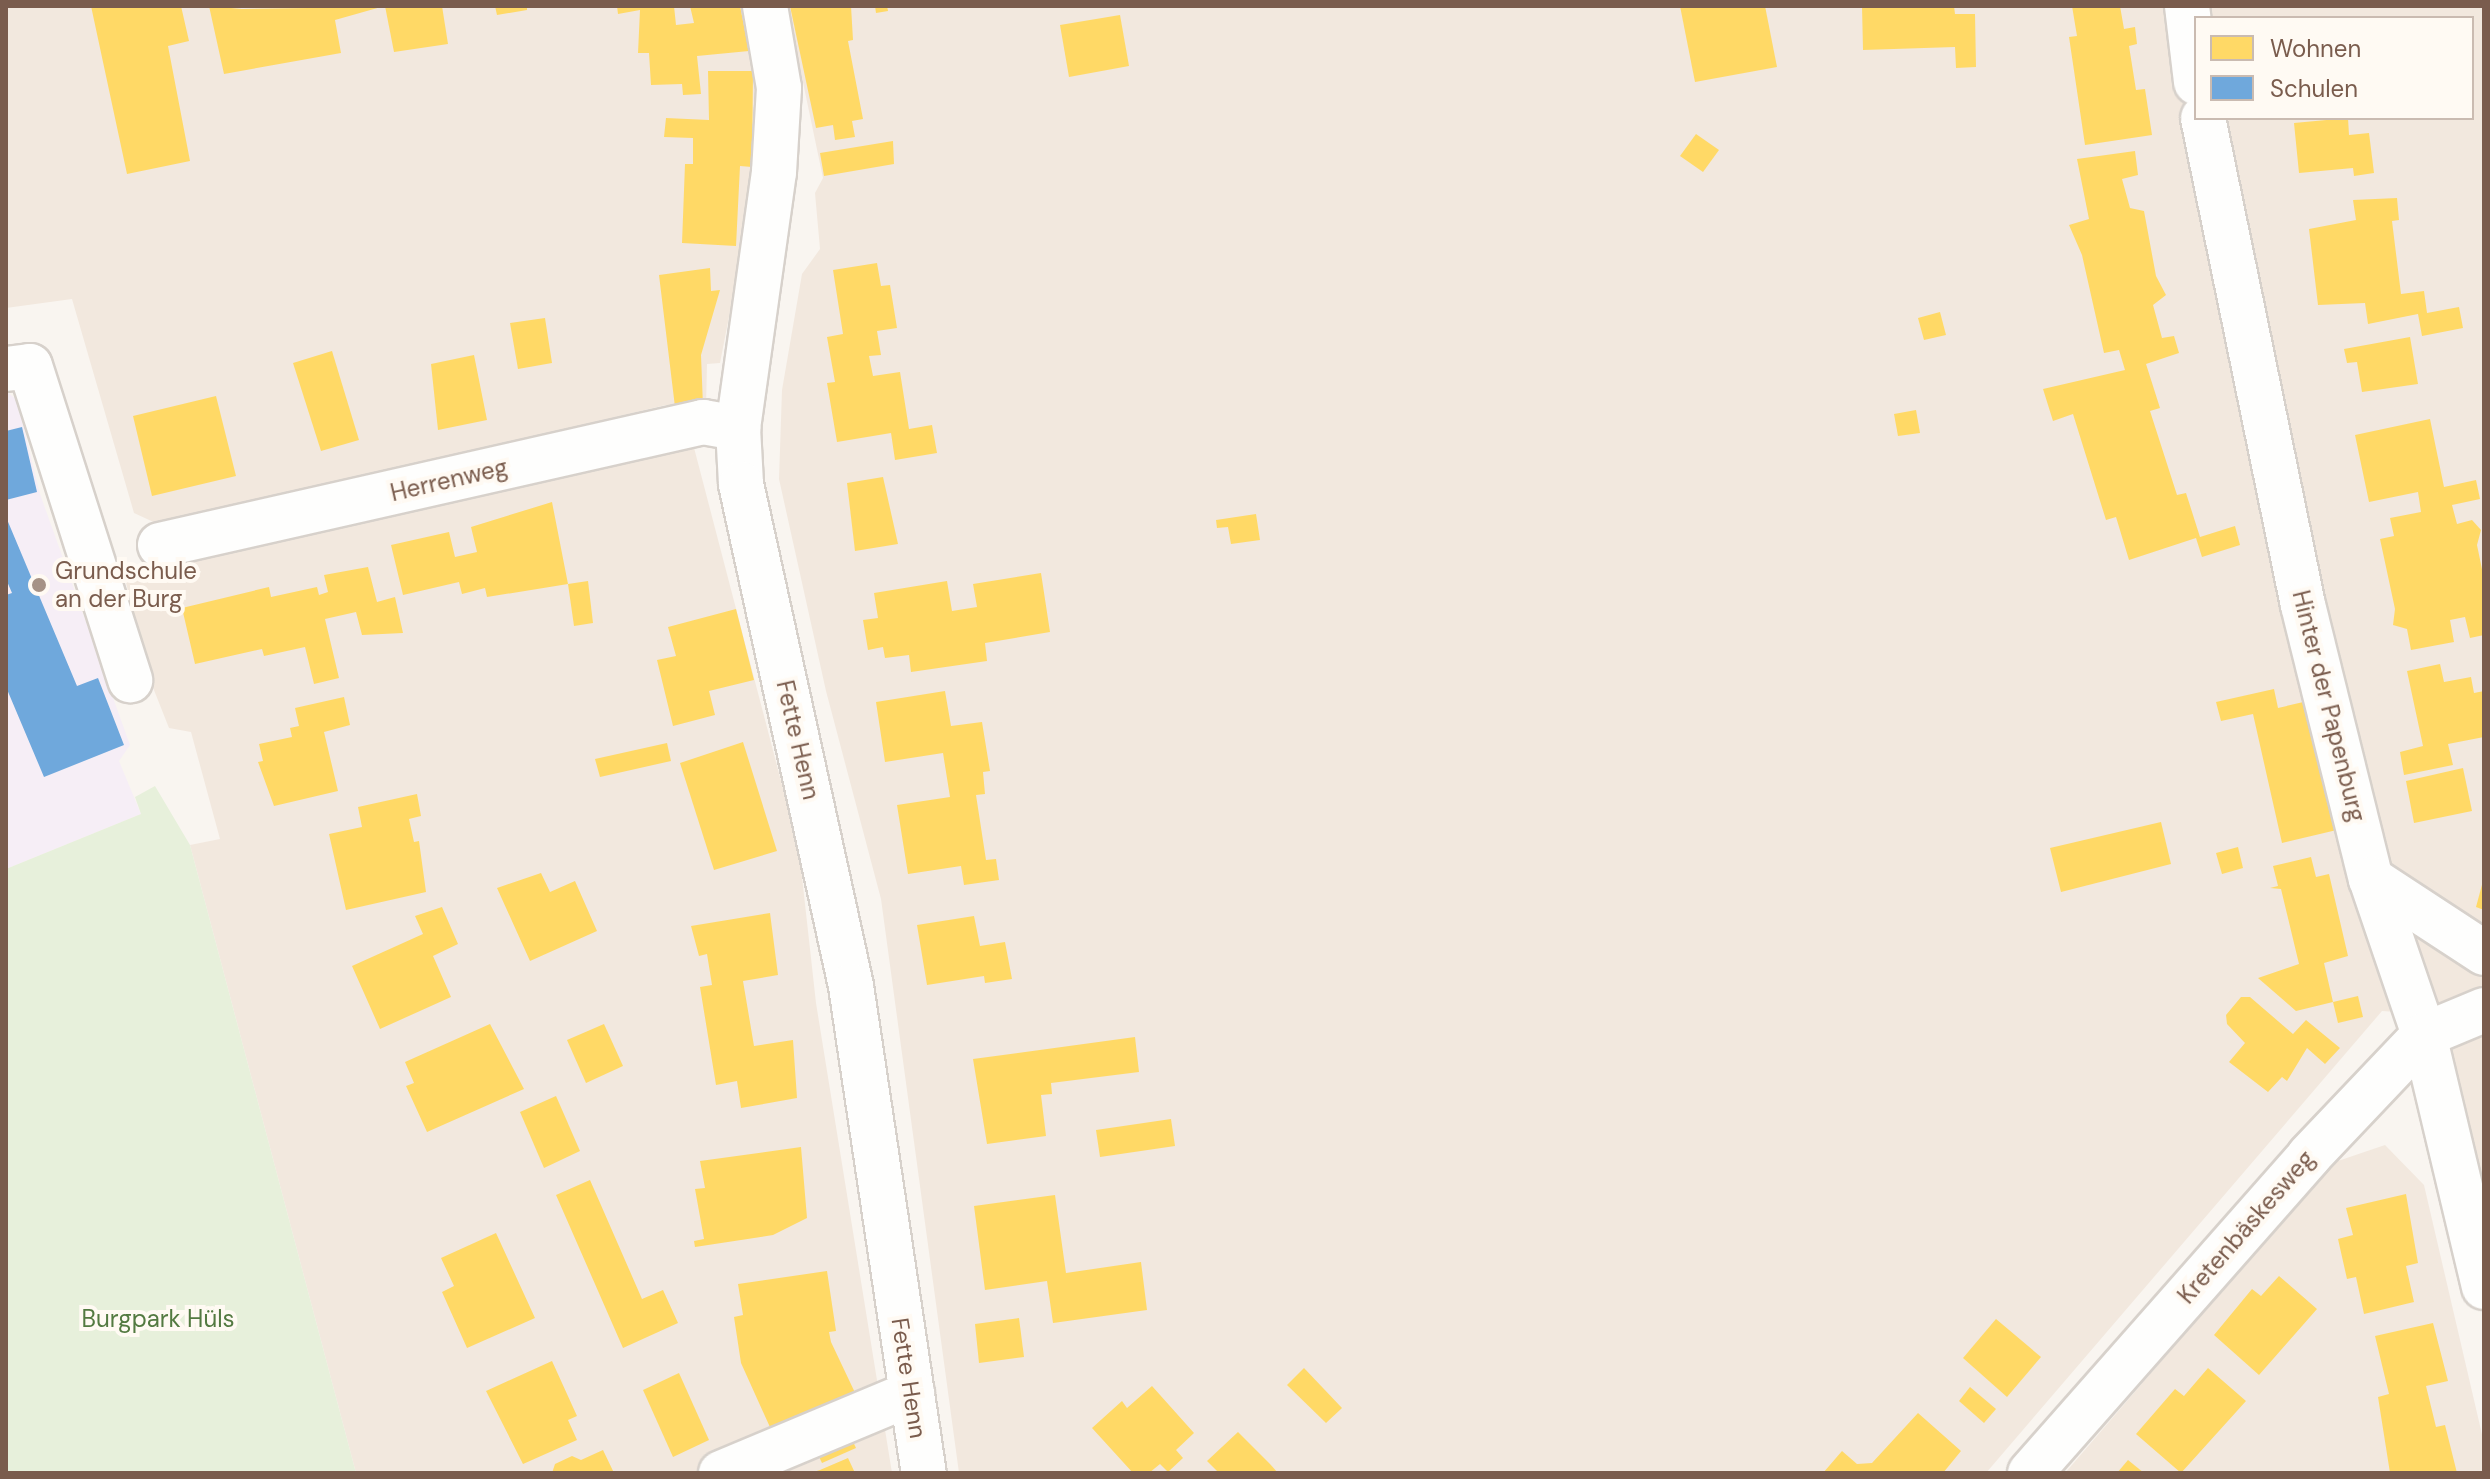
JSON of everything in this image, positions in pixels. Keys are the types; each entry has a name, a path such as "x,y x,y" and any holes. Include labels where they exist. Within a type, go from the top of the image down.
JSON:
{"street":[{"name":"Fette Henn","path":"765,6 779,88 774,172 738,428 741,484 851,986 924,1473"},
{"path":"2187,6 2194,65"},
{"name":"Hinter der Papenburg","path":"2203,120 2303,605 2371,879 2424,1035 2484,1287"},
{"path":"6,369 30,366 130,680"},
{"name":"Herrenweg","path":"160,545 703,422 738,428"},
{"path":"2371,879 2484,953"},
{"name":"Kretenbäskesweg","path":"2030,1473 2309,1156 2424,1035 2484,1010"},
{"path":"706,1471 912,1393"}],"shaded area":[{"path":"6,6 743,6 755,72 750,209 720,363 707,364 706,408 685,411 666,405 160,525 134,513 72,299 6,308"},
{"path":"787,6 2484,6 2484,1192 2443,1015 2382,1011 1986,1473 959,1473 881,899 826,691 779,479 782,390 802,274 820,249 815,193 823,178"},
{"name":"Grundschule an der Burg","path":"6,391 17,400 40,494 130,745 119,761 141,814 6,869"},
{"path":"692,440 799,850 816,1003 892,1473 356,1473 190,845 220,839 191,732 169,728 148,675 124,574"},
{"path":"2385,1145 2424,1185 2484,1443 2484,1473 2065,1473 2332,1163"}],"green space":[{"name":"Burgpark Hüls","path":"155,786 190,845 356,1473 6,1473 6,869 141,814 135,797"}],"building: Wohnen":[{"path":"91,6 181,6 189,41 168,46 190,161 127,174"},
{"path":"209,6 242,9 381,7 335,20 341,53 224,74"},
{"path":"385,6 442,6 448,44 394,52"},
{"path":"495,6 527,6 527,10 497,15"},
{"path":"617,6 674,6 676,25 694,23 690,6 740,6 749,51 697,56 701,94 683,95 682,84 651,85 649,53 638,53 640,10 618,14"},
{"path":"790,6 851,6 853,40 848,41 863,119 852,121 855,137 835,140 833,125 816,128"},
{"path":"875,6 887,6 888,11 876,13"},
{"path":"1680,6 1765,6 1777,67 1695,82"},
{"path":"1862,6 1954,6 1955,14 1975,14 1976,67 1956,68 1955,47 1863,50"},
{"path":"2072,6 2120,6 2124,29 2135,27 2137,44 2129,46 2136,90 2145,89 2152,135 2085,145 2069,37 2077,36"},
{"path":"1120,15 1129,66 1069,77 1060,25"},
{"path":"708,71 753,71 752,167 740,166 736,246 682,243 685,164 693,164 693,138 664,137 666,118 709,120"},
{"path":"2348,120 2349,135 2369,133 2374,173 2354,176 2353,168 2299,173 2294,123"},
{"path":"1696,134 1719,150 1703,172 1680,156"},
{"path":"893,141 894,164 824,176 820,153"},
{"path":"2135,151 2138,175 2122,179 2130,208 2144,211 2156,276 2166,295 2153,305 2162,338 2174,336 2179,353 2146,364 2160,408 2150,411 2177,495 2186,493 2200,537 2235,526 2240,545 2202,557 2196,538 2129,560 2116,517 2106,520 2073,414 2053,421 2043,389 2125,370 2119,350 2104,353 2082,255 2069,225 2089,219 2077,159"},
{"path":"2397,198 2399,220 2392,221 2401,294 2424,291 2427,313 2459,307 2463,328 2422,336 2418,314 2368,324 2365,303 2318,305 2309,229 2356,220 2353,200"},
{"path":"877,263 881,286 890,285 897,328 877,331 881,355 869,356 873,376 900,372 909,429 932,425 937,453 895,460 891,433 837,442 827,383 835,382 827,337 843,334 833,270"},
{"path":"710,268 711,291 720,290 701,355 703,406 675,407 659,275"},
{"path":"1940,312 1946,335 1924,340 1918,318"},
{"path":"545,318 552,363 518,369 510,323"},
{"path":"2410,337 2418,384 2362,392 2357,362 2347,363 2344,349"},
{"path":"332,351 359,440 321,451 293,363"},
{"path":"474,355 487,420 438,430 431,364"},
{"path":"216,396 236,476 152,496 133,416"},
{"path":"1916,410 1920,433 1898,436 1894,414"},
{"path":"2430,419 2444,487 2476,480 2480,499 2452,505 2457,524 2472,520 2481,530 2477,545 2484,579 2484,635 2470,638 2465,617 2450,620 2454,642 2411,650 2407,629 2393,625 2395,609 2380,539 2394,536 2390,518 2421,512 2418,492 2369,502 2355,435"},
{"path":"883,477 898,544 855,551 847,483"},
{"path":"552,502 568,584 487,597 485,588 462,594 459,582 403,595 391,545 449,532 455,557 477,552 471,527"},
{"path":"1256,514 1260,540 1231,544 1228,527 1217,528 1216,520"},
{"path":"368,567 377,602 395,597 403,633 362,635 356,612 325,619 339,678 314,684 305,647 264,656 262,649 195,664 182,608 269,587 271,597 317,587 319,595 328,592 324,575"},
{"path":"1041,573 1050,632 985,643 987,661 911,672 909,655 885,658 883,647 868,650 863,620 878,618 874,593 947,581 952,611 977,607 973,584"},
{"path":"588,581 593,623 574,626 568,584"},
{"path":"736,609 754,680 709,691 715,715 673,726 657,660 676,656 668,627"},
{"path":"2440,664 2444,682 2471,677 2474,693 2484,691 2484,737 2448,744 2453,765 2404,775 2400,752 2423,746 2407,671"},
{"path":"2274,689 2278,708 2312,700 2341,829 2282,843 2253,714 2221,721 2216,702"},
{"path":"945,691 951,726 982,722 990,771 983,772 985,794 976,795 986,860 996,859 999,880 964,885 961,866 908,874 897,805 950,797 943,753 885,762 876,702"},
{"path":"344,697 350,725 324,732 338,791 274,806 258,762 263,761 259,744 292,737 290,728 299,726 295,708"},
{"path":"743,742 777,851 714,870 680,763"},
{"path":"667,743 671,761 600,777 595,759"},
{"path":"2463,768 2472,811 2414,823 2406,781"},
{"path":"417,794 421,816 409,819 414,842 419,841 426,892 346,910 329,834 362,827 358,807"},
{"path":"2161,822 2171,864 2061,892 2050,848"},
{"path":"2238,847 2243,868 2222,874 2216,853"},
{"path":"2311,857 2316,877 2329,874 2348,956 2324,963 2333,1002 2296,1011 2258,978 2299,964 2281,889 2270,888 2278,886 2273,866"},
{"path":"541,873 550,892 575,881 597,931 530,961 497,888"},
{"path":"2484,881 2484,910 2476,907"},
{"path":"442,907 458,944 433,956 451,997 380,1029 352,966 423,934 415,916"},
{"path":"770,913 778,975 743,981 754,1046 793,1040 797,1098 741,1108 737,1081 716,1085 700,987 712,985 707,954 699,956 691,926"},
{"path":"974,916 980,946 1005,942 1012,979 985,983 984,976 927,985 917,925"},
{"path":"2358,996 2363,1017 2338,1023 2333,1002"},
{"path":"2241,997 2250,997 2293,1034 2306,1020 2340,1048 2325,1064 2307,1048 2287,1081 2282,1077 2268,1092 2229,1062 2245,1043 2227,1024 2226,1015"},
{"path":"490,1024 524,1089 427,1132 406,1086 414,1083 405,1062"},
{"path":"604,1024 623,1066 586,1083 567,1040"},
{"path":"1135,1037 1139,1072 1051,1083 1052,1094 1041,1095 1046,1136 987,1144 973,1059"},
{"path":"556,1096 580,1151 544,1168 520,1112"},
{"path":"1171,1119 1175,1146 1100,1157 1096,1130"},
{"path":"801,1147 807,1218 773,1235 695,1247 694,1241 704,1239 695,1189 705,1188 700,1161"},
{"path":"590,1180 642,1299 663,1290 678,1323 623,1348 556,1195"},
{"path":"2406,1194 2418,1263 2406,1266 2414,1302 2364,1314 2356,1277 2347,1279 2338,1239 2353,1235 2346,1208"},
{"path":"1055,1195 1066,1273 1141,1262 1147,1310 1053,1323 1047,1281 985,1290 974,1206"},
{"path":"496,1233 535,1318 467,1348 442,1292 454,1286 441,1258"},
{"path":"827,1271 836,1331 829,1332 831,1342 858,1399 774,1436 741,1363 734,1317 743,1315 738,1284"},
{"path":"2279,1276 2317,1309 2259,1375 2214,1335 2252,1289 2261,1296"},
{"path":"1019,1318 1024,1357 979,1363 975,1324"},
{"path":"1996,1319 2041,1357 2007,1397 1963,1358"},
{"path":"2433,1323 2448,1381 2426,1386 2436,1427 2445,1425 2457,1473 2390,1473 2378,1397 2389,1394 2375,1336"},
{"path":"552,1361 577,1416 568,1420 577,1440 523,1464 486,1391"},
{"path":"1304,1368 1342,1408 1326,1423 1287,1385"},
{"path":"2208,1368 2246,1401 2181,1473 2136,1434 2175,1389 2184,1396"},
{"path":"679,1373 709,1440 673,1457 643,1390"},
{"path":"1152,1386 1194,1433 1176,1450 1183,1458 1168,1472 1160,1464 1149,1473 1133,1473 1092,1428 1122,1401 1127,1408"},
{"path":"1970,1387 1996,1409 1984,1423 1959,1401"},
{"path":"1918,1413 1961,1451 1943,1473 1823,1473 1842,1451 1857,1464 1872,1463"},
{"path":"848,1431 856,1448 822,1463 814,1446"},
{"path":"1238,1432 1278,1473 1219,1473 1207,1461"},
{"path":"603,1450 614,1473 552,1473 555,1464 572,1456 581,1460"},
{"path":"848,1458 855,1473 810,1473 820,1470"},
{"path":"2128,1460 2144,1473 2117,1473"}],"building: Schulen":[{"path":"22,427 37,492 6,500 6,431"},
{"path":"6,517 77,686 98,678 124,745 44,777 6,687 6,595 12,593 6,579"}],"place":[{"name":"Grundschule an der Burg","path":"39,585"}]}
